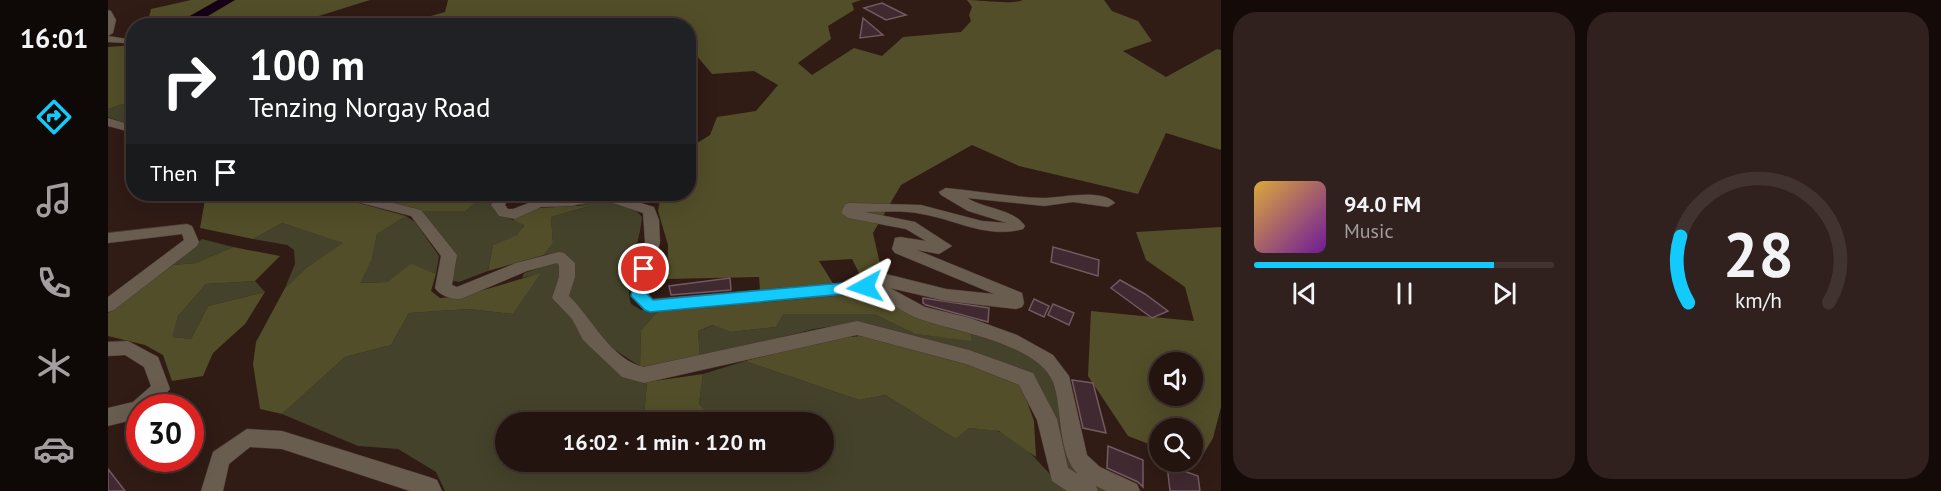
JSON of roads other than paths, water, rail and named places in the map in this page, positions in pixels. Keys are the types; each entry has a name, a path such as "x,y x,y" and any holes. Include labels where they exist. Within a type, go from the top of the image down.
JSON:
{"street":[{"path":"108,14 111,29 108,33"},
{"path":"108,39 126,40"},
{"path":"108,122 126,128"},
{"path":"881,290 886,280 946,295 1016,303 1016,297 900,249 900,242 939,249 944,246 910,225 848,213 850,207 921,209 979,224 1011,228 1018,226 1013,220 973,208 946,192 1044,202 1073,198 1108,202"},
{"path":"370,201 416,213 449,255 443,288 457,294 522,267 559,257 567,263 567,277 560,298 578,315 589,335 628,372 644,375 857,328 969,357 1026,379 1047,419 1059,474 1088,491"},
{"path":"501,201 498,205 504,213 515,214 539,203 576,201"},
{"path":"625,201 649,210 653,218 654,241 644,269 639,296 650,306 865,287 881,290 920,312 969,325 1011,340 1047,360 1060,376 1066,395 1078,460 1093,474 1129,491"},
{"path":"108,238 187,229 192,242 108,306"},
{"path":"108,349 128,348 152,362 161,389 155,394"},
{"path":"108,417 126,412"},
{"path":"212,491 220,459 248,438 282,440 429,487 431,491"}],"waterway":[{"path":"194,18 228,0"}]}
